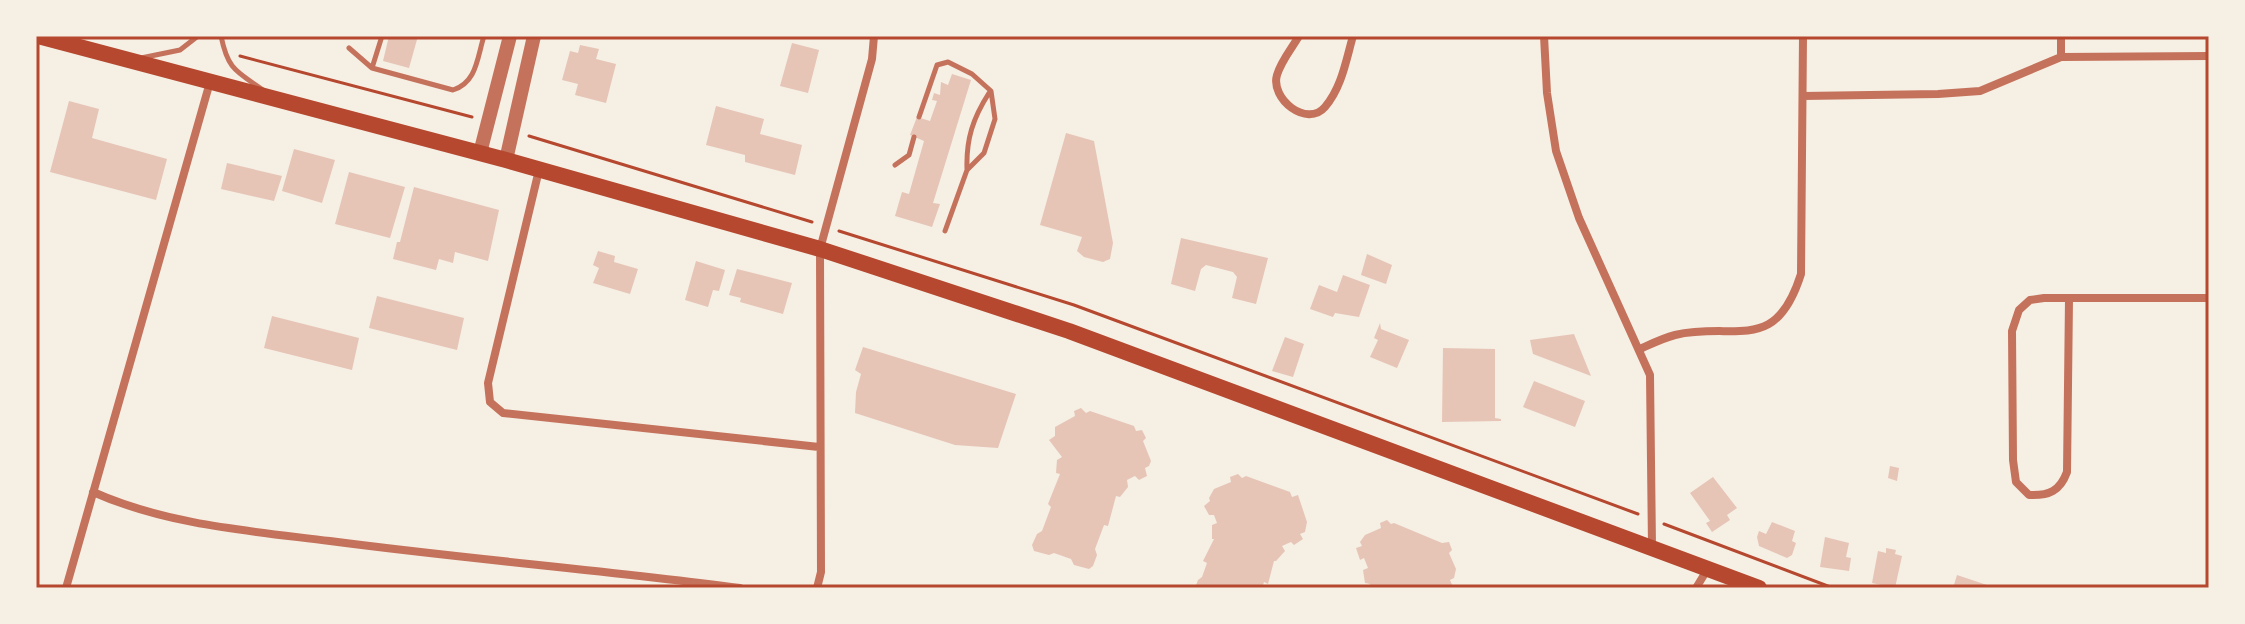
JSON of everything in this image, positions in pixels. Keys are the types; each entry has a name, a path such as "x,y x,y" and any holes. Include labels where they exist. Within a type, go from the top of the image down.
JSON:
{"main road":[{"path":"38,36 506,160 820,249 1069,331 1759,588"}],"street":[{"path":"480,153 510,36"},
{"path":"506,160 534,36"},
{"path":"817,588 821,572 820,249 872,59 874,36"},
{"path":"1299,36 1276,76 1277,89 1282,100 1298,112 1315,113 1323,110 1339,85 1353,36"},
{"path":"1544,36 1547,93 1556,151 1597,260 1650,375 1652,547"},
{"path":"1640,349 1675,335 1756,330 1776,319 1793,299 1801,274 1803,36"},
{"path":"2061,36 2061,57"},
{"path":"1803,96 1980,91 2061,57 2209,56"},
{"path":"66,588 210,82"},
{"path":"539,170 488,383 490,402 503,413 819,447"},
{"path":"2069,299 2067,472 2063,484 2053,493 2029,495 2016,482 2013,460 2012,331 2019,310 2030,300 2069,299 2209,298"},
{"path":"93,492 176,519 230,528 740,588"},
{"path":"1696,588 1708,569"}],"lane":[{"path":"128,60 180,50 198,36"},
{"path":"221,36 231,68 277,99"},
{"path":"372,68 382,36"},
{"path":"349,48 372,68 453,90 472,78 484,36"},
{"path":"919,117 937,65 948,62 972,74 991,91 995,119 984,153 967,170"},
{"path":"945,231 967,170 966,146 975,116 991,91"},
{"path":"895,165 909,155 914,137"}],"path":[{"path":"224,52 464,115"},
{"path":"529,136 1074,305 1833,588"}],"building":[{"path":"389,36 418,36 409,68 383,61"},
{"path":"792,43 819,50 808,93 780,86"},
{"path":"580,45 599,49 596,59 616,64 606,103 575,95 578,84 562,80 570,51 578,53"},
{"path":"952,74 971,80 933,203 940,204 932,227 895,216 902,192 909,194 924,141 910,135 917,117 930,121 937,101 932,100 934,93 940,95 941,82 948,85"},
{"path":"69,101 99,109 92,138 167,159 156,200 50,172"},
{"path":"716,106 764,119 760,134 802,145 795,175 745,162 745,155 706,145"},
{"path":"1066,133 1094,141 1113,243 1110,259 1103,262 1084,257 1077,251 1082,237 1040,225"},
{"path":"294,149 335,160 322,203 282,191"},
{"path":"227,163 282,176 274,201 221,189"},
{"path":"349,172 405,187 390,238 335,224"},
{"path":"414,187 499,210 488,261 455,252 453,263 439,259 436,270 393,259"},
{"path":"1181,238 1268,258 1256,304 1232,298 1237,277 1233,272 1206,265 1201,269 1195,291 1171,284"},
{"path":"598,251 615,256 614,262 638,269 630,294 593,283 599,268 593,265"},
{"path":"1367,254 1392,265 1386,284 1361,275"},
{"path":"696,261 725,270 719,291 713,290 708,307 685,300"},
{"path":"737,269 792,283 783,314 740,302 741,298 729,295"},
{"path":"1343,275 1370,285 1359,317 1335,313 1333,317 1310,309 1319,285 1337,292"},
{"path":"377,296 464,318 457,350 369,328"},
{"path":"272,316 359,338 352,370 264,348"},
{"path":"1380,323 1381,329 1409,340 1397,368 1370,357 1378,340 1374,338"},
{"path":"1574,334 1591,376 1533,354 1530,340"},
{"path":"1285,337 1304,344 1293,377 1272,371"},
{"path":"863,347 1016,394 998,448 955,445 855,413 861,374 855,370"},
{"path":"1443,348 1495,349 1495,418 1501,421 1442,422"},
{"path":"1534,381 1585,401 1575,427 1523,407"},
{"path":"1081,408 1086,413 1090,411 1134,426 1136,431 1142,430 1151,461 1145,468 1147,476 1127,480 1128,487 1120,497 1116,496 1108,526 1104,525 1095,549 1097,555 1089,569 1074,565 1071,559 1054,553 1049,555 1034,551 1032,545 1042,531 1051,507 1048,504 1060,474 1056,473 1057,460 1062,457 1049,440 1055,436 1055,427 1075,416 1074,411"},
{"path":"1890,466 1899,468 1897,481 1888,478"},
{"path":"1238,474 1242,478 1246,476 1290,492 1292,497 1298,495 1307,522 1305,532 1300,534 1303,539 1294,545 1291,542 1282,546 1285,551 1274,561 1268,584 1264,582 1262,588 1195,588 1202,577 1207,563 1203,561 1214,539 1212,525 1217,523 1214,515 1209,515 1204,506 1210,501 1214,489 1231,482 1230,477"},
{"path":"1713,477 1737,508 1727,515 1730,520 1712,532 1706,523 1710,521 1690,493"},
{"path":"1387,520 1442,543 1449,542 1452,550 1449,553 1456,569 1454,578 1450,580 1453,587 1369,588 1363,570 1368,568 1364,558 1360,560 1356,548 1362,546 1360,542 1365,535 1381,528 1380,523"},
{"path":"1772,522 1795,531 1792,541 1796,543 1792,555 1787,558 1759,546 1759,531 1766,534"},
{"path":"1825,537 1849,543 1846,557 1851,558 1849,571 1820,567"},
{"path":"1886,548 1896,550 1895,554 1902,556 1895,588 1872,583 1878,551 1886,553"},
{"path":"1957,575 1993,587 1993,588 1953,588"}]}
